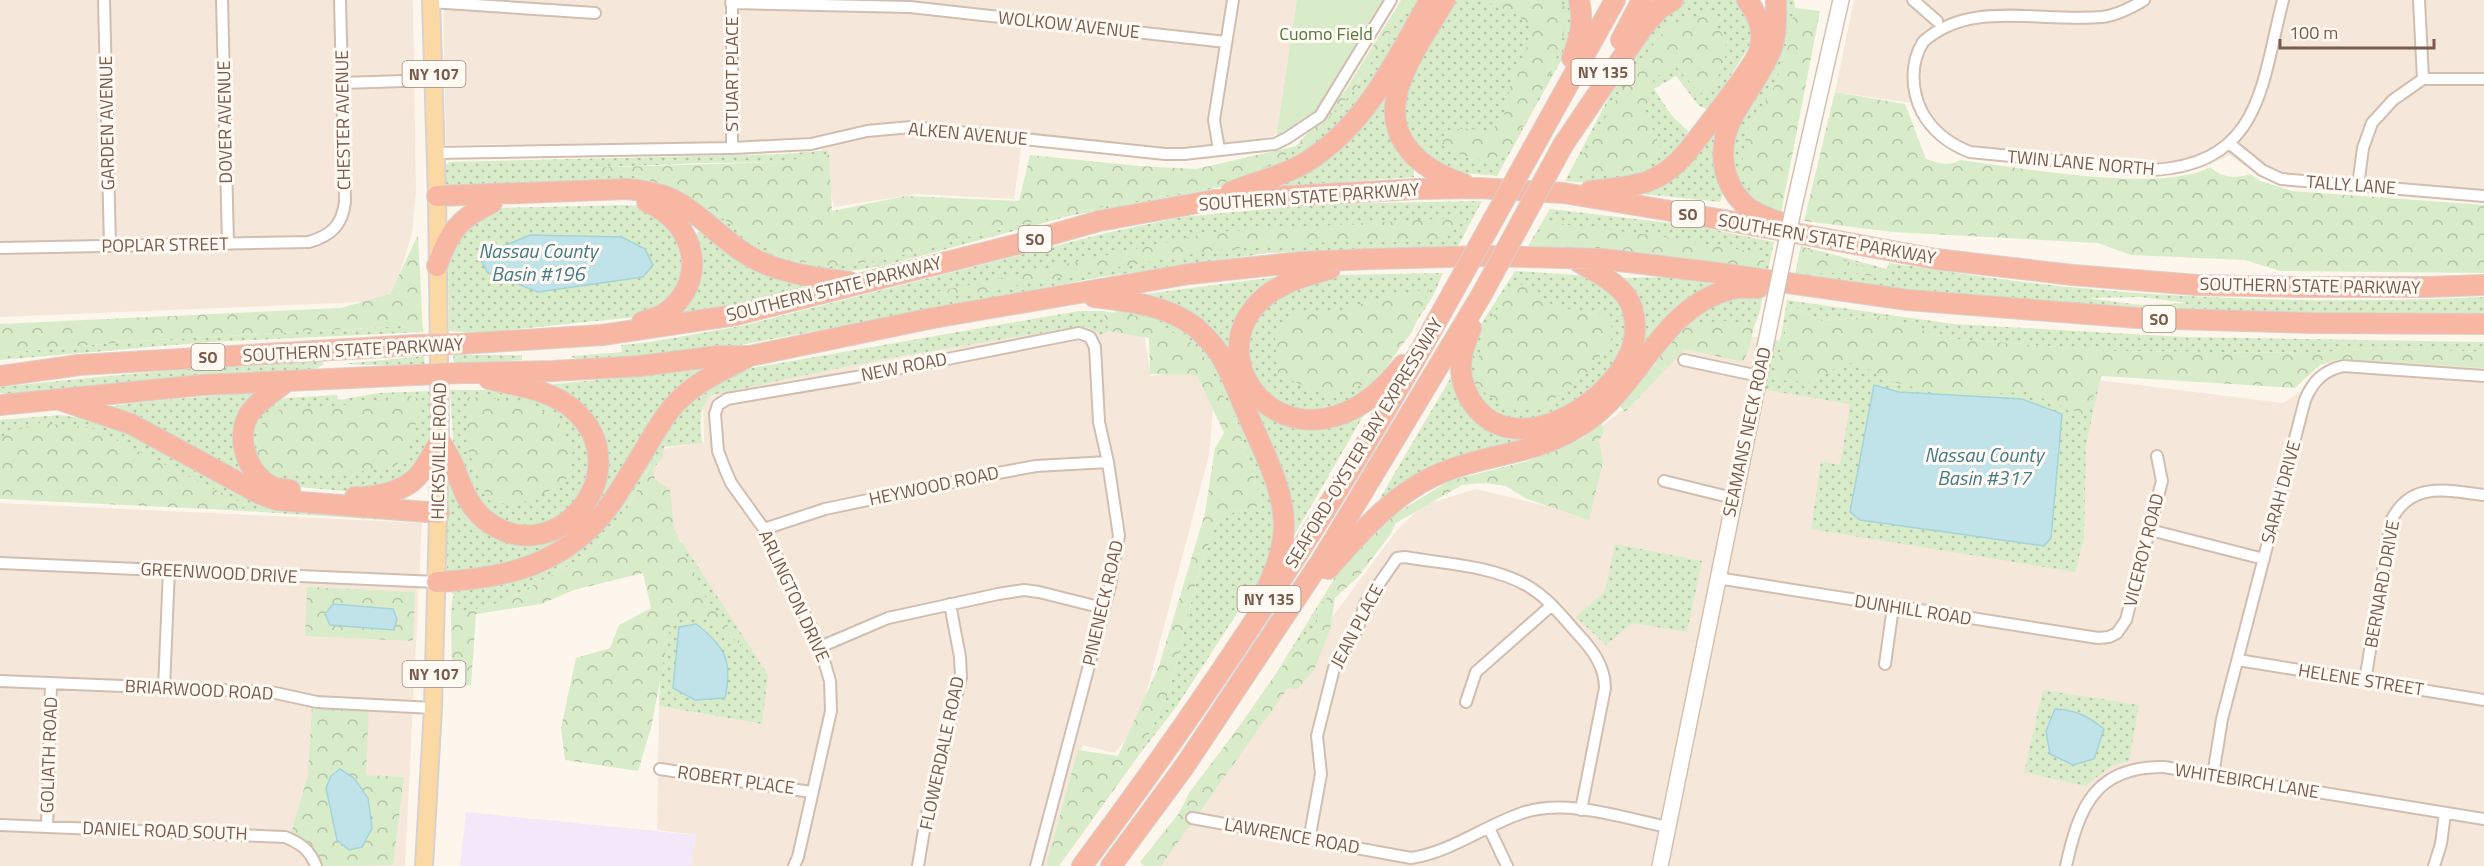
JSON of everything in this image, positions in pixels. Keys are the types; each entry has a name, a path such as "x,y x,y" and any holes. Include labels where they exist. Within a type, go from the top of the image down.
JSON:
{"highway":[{"path":"1214,200 1246,186 1275,178 1302,165 1328,148 1349,129 1378,93 1430,0"},
{"path":"1445,0 1404,74 1398,90 1395,105 1398,129 1411,153 1430,169 1446,178 1478,188"},
{"path":"1538,140 1579,41 1582,23 1579,0"},
{"name":"SEAFORD-OYSTER BAY EXPRESSWAY","path":"1082,866 1165,754 1336,497 1438,321 1616,0"},
{"name":"SEAFORD-OYSTER BAY EXPRESSWAY","path":"1112,866 1184,767 1364,493 1482,294 1642,0"},
{"path":"1563,145 1643,27 1659,9 1673,0"},
{"path":"1564,194 1639,186 1653,181 1677,165 1760,50 1762,29 1756,11 1747,0"},
{"path":"1776,0 1772,48 1728,128 1722,156 1724,171 1728,183 1747,207 1812,236"},
{"name":"SOUTHERN STATE PARKWAY","path":"0,376 79,365 602,335 736,315 1022,243 1099,221 1214,200 1352,192 1478,188 1564,194 1812,236 1936,260 2073,275 2198,285 2426,287 2484,285"},
{"path":"437,199 627,189 656,193 681,204 729,245 754,259 786,272 858,284"},
{"path":"437,199 492,203 638,198 662,208 677,222 690,246 692,264 684,292 663,315 602,335"},
{"path":"437,266 445,245 456,228 471,213 492,203"},
{"name":"SOUTHERN STATE PARKWAY","path":"0,405 202,385 640,366 718,356 750,356 914,322 1070,294 1243,268 1370,259 1488,256 1571,258 1666,266 1908,300 2138,318 2312,323 2484,324"},
{"path":"1482,294 1462,359 1462,382 1469,399 1481,413 1498,424 1526,428 1553,423 1574,414 1606,390 1627,360 1635,334 1634,314 1626,296 1606,278 1571,258"},
{"path":"1370,259 1301,277 1275,290 1257,306 1244,329 1241,359 1246,378 1261,400 1279,414 1296,419 1322,420 1344,413 1372,398 1382,389 1438,321"},
{"path":"1284,618 1362,531 1399,498 1422,483 1461,466 1545,445 1566,436 1588,421 1611,402 1670,326 1688,309 1706,298 1732,289 1836,291"},
{"path":"1070,294 1140,304 1176,315 1203,334 1223,361 1269,464 1283,510 1284,533 1281,551 1252,623"},
{"path":"437,582 510,574 549,559 570,546 610,505 675,404 698,384 750,356"},
{"path":"440,441 466,499 486,521 502,530 525,535 554,530 569,521 585,505 596,485 597,448 588,428 574,410 539,391 463,373"},
{"path":"287,381 248,416 243,432 243,446 250,464 275,488 360,498 397,492 422,473 440,441"},
{"path":"58,399 131,424 260,494 277,500 439,513"}],"main road":[{"name":"SEAMANS NECK ROAD","path":"1660,866 1792,215 1841,0"},
{"name":"HICKSVILLE ROAD","path":"424,866 433,708 440,441 437,199 431,1"}],"street":[{"name":"GARDEN AVENUE","path":"104,0 110,246"},
{"name":"DOVER AVENUE","path":"222,0 228,243"},
{"name":"CHESTER AVENUE","path":"328,234 336,228 343,216 345,202 340,0"},
{"path":"1219,150 1215,120 1233,0"},
{"name":"ALKEN AVENUE","path":"435,153 732,148 811,144 867,132 911,127 1165,154 1275,144 1320,116 1391,0"},
{"name":"TWIN LANE NORTH","path":"1913,0 1941,18 1918,50 1914,69 1916,97 1928,121 1954,146 1970,152 1993,155 2153,170 2179,169 2200,162 2229,143 2243,130 2256,106 2283,0"},
{"path":"2019,5 2084,17 2102,17 2117,14 2144,0"},
{"path":"2419,0 2423,79"},
{"path":"431,1 595,14"},
{"name":"WOLKOW AVENUE","path":"732,1 909,7 1226,42"},
{"name":"STUART PLACE","path":"732,1 732,148"},
{"path":"2358,186 2363,148 2372,123 2393,100 2423,79 2484,79"},
{"path":"342,83 434,80"},
{"name":"TALLY LANE","path":"2229,143 2248,161 2281,179 2484,196"},
{"name":"POPLAR STREET","path":"0,248 309,242 328,234"},
{"name":"NEW ROAD","path":"718,405 727,399 856,377 1079,333 1090,337"},
{"name":"PINENECK ROAD","path":"1036,866 1110,586 1119,536 1108,462 1099,422 1095,347 1090,337"},
{"path":"1684,360 1759,376"},
{"name":"SARAH DRIVE","path":"2213,775 2222,720 2310,388 2321,375 2332,368 2343,366 2362,365 2484,376"},
{"name":"ARLINGTON DRIVE","path":"718,405 716,414 718,451 725,469 731,483 764,529 820,647 830,681 831,711 798,858 794,866"},
{"name":"VICEROY ROAD","path":"2109,637 2117,633 2126,620 2150,530 2162,481 2157,456"},
{"name":"HEYWOOD ROAD","path":"764,529 825,509 987,475 1036,466 1108,462"},
{"path":"1664,481 1733,498"},
{"name":"BERNARD DRIVE","path":"2365,681 2391,521 2397,508 2410,497 2427,491 2484,495"},
{"path":"2150,530 2264,559"},
{"name":"JEAN PLACE","path":"1309,840 1321,774 1317,736 1334,668 1358,628 1365,604 1397,558 1496,573 1527,585 1552,605"},
{"name":"GREENWOOD DRIVE","path":"0,563 437,582"},
{"path":"164,688 169,570"},
{"name":"DUNHILL ROAD","path":"1717,578 2098,638 2109,637"},
{"path":"820,647 888,618 1024,590 1103,608"},
{"name":"FLOWERDALE ROAD","path":"918,866 926,818 961,677 960,657 950,604"},
{"path":"1466,702 1476,672 1552,605 1590,648 1605,678 1581,810"},
{"path":"1886,664 1893,607"},
{"name":"HELENE STREET","path":"2238,660 2484,700"},
{"name":"BRIARWOOD ROAD","path":"0,681 271,692 318,702 433,708"},
{"name":"GOLIATH ROAD","path":"46,826 51,683"},
{"name":"WHITEBIRCH LANE","path":"2066,866 2079,815 2090,797 2104,784 2127,771 2151,767 2484,819"},
{"name":"ROBERT PLACE","path":"660,769 811,792"},
{"name":"LAWRENCE ROAD","path":"1192,818 1411,858 1428,855 1520,814 1538,809 1559,807 1581,810 1668,827"},
{"path":"2434,866 2441,844 2445,813"},
{"name":"DANIEL ROAD SOUTH","path":"0,825 285,837 303,846 313,857 316,866"},
{"path":"1489,828 1507,866"}],"shaded area":[{"path":"0,0 413,0 416,192 412,234 400,273 386,301 0,317"},
{"path":"443,0 1383,0 1315,108 1273,136 1175,150 1023,135 1014,199 917,194 834,207 819,136 746,142 446,145"},
{"path":"1854,0 2484,0 2484,194 2261,176 2229,155 2203,168 2137,177 1964,154 1929,131 1911,103 1835,92"},
{"path":"1101,314 1106,330 1143,327 1151,376 1200,369 1214,399 1209,455 1138,725 1114,753 1083,745 1046,866 691,866 696,835 657,830 659,706 762,724 682,542 637,498 662,449 704,442 703,408 708,393"},
{"path":"1699,330 2283,403 2360,353 2484,361 2484,866 1147,866 1397,530 1423,505 1476,489 1584,515 1591,435 1633,402"},
{"path":"0,503 422,523 405,866 0,866"},
{"path":"466,812 696,835 691,866 460,866"}],"green space":[{"name":"Cuomo Field","path":"1297,0 1386,0 1317,113 1276,139"},
{"path":"1401,0 1410,0 1352,93 1304,144 1247,178 1217,186 1086,210 962,238 884,260 828,267 781,257 683,192 640,177 581,168 777,162 829,155 832,211 906,196 1019,201 1030,155 1139,166 1196,169 1296,146 1345,91"},
{"path":"1410,0 1422,0 1367,97 1336,135 1285,169 1238,184 1069,216 883,266 844,272 776,265 676,196 445,185 444,167 449,162 785,154 828,150 829,155 777,162 585,168 640,177 683,192 781,257 884,260 962,238 1086,210 1217,186 1304,144 1352,93"},
{"path":"1451,0 1571,0 1577,20 1563,57 1497,176 1453,172 1424,160 1406,137 1399,107 1404,85"},
{"path":"1482,0 1555,0 1566,7 1564,33 1553,69 1513,144 1489,163 1460,154 1437,142 1454,130 1473,129 1487,133 1503,120 1513,73 1525,58 1530,25 1514,13"},
{"path":"1683,0 1736,0 1747,8 1754,39 1712,105 1706,109 1699,106 1676,76 1654,89 1672,116 1688,131 1685,145 1677,158 1622,185 1565,181 1627,63 1652,28"},
{"path":"1781,0 1794,0 1795,8 1777,82 1747,131 1781,213 1750,204 1733,182 1726,153"},
{"path":"1795,8 1820,11 1781,213 1755,199 1741,170 1747,131 1777,82"},
{"path":"1710,12 1726,42 1725,59 1716,82 1700,94 1676,67 1654,78 1645,111 1663,154 1634,173 1572,173 1635,68 1668,26"},
{"path":"1835,92 1905,104 1926,159 1939,163 1948,164 1960,160 2052,172 2125,178 2188,175 2210,167 2229,176 2239,177 2250,174 2260,181 2292,191 2484,205 2484,273 2280,271 2245,260 2131,255 2098,243 1893,232 1804,221"},
{"path":"1381,95 1391,97 1414,168 1414,177 1273,187"},
{"path":"1712,126 1719,134 1724,191 1720,202 1644,194 1643,189"},
{"path":"1482,201 1458,246 1268,253 1101,277 746,344 665,354 578,360 571,356 622,352 621,345 741,326 1106,233 1182,217 1320,204"},
{"path":"643,206 660,219 680,241 685,270 675,293 645,316 478,333 449,331 448,257 463,224 497,208"},
{"path":"1550,209 1695,226 1774,242 1768,271 1644,256 1528,246"},
{"path":"1469,217 1441,239 1375,239 1216,250 935,300 936,292 1214,232"},
{"path":"1545,222 1659,236 1765,254 1763,270 1669,257 1531,245"},
{"path":"703,230 809,284 809,290 673,320 693,240 697,233"},
{"path":"418,235 423,332 401,326 138,341 0,353 0,324 341,308 390,294"},
{"path":"1801,246 1887,269 1889,263 2007,280 2138,293 2311,300 2484,297 2484,317 2201,314 1923,292 1795,275","holes":["2141,297 2188,303 2141,305 2086,298"]},
{"path":"1801,246 1820,254 1887,273 1879,277 1848,272 1795,275"},
{"path":"1515,271 1591,276 1608,286 1630,318 1616,371 1550,420 1515,424 1490,414 1472,394 1465,364 1476,332"},
{"path":"1443,273 1433,296 1377,383 1350,405 1315,416 1279,409 1252,382 1245,348 1254,314 1274,296 1333,275"},
{"path":"1291,275 1278,282 1231,361 1144,297 1145,294"},
{"path":"1669,277 1720,285 1636,363 1620,278"},
{"path":"1514,280 1556,307 1605,315 1615,333 1593,367 1543,408 1505,409 1474,384 1483,334"},
{"path":"1429,289 1412,332 1394,355 1365,384 1329,396 1278,375 1275,338 1296,314 1340,311 1389,295"},
{"path":"1763,296 1754,326 1716,323 1678,327 1721,297"},
{"path":"1787,300 1953,324 2185,337 2484,342 2484,352 2372,348 2315,353 2108,351 1946,338 1881,316 1822,321 1792,306 1783,341 2101,376 2086,445 2084,538 2075,572 1811,529 1821,461 1840,465 1850,404 1760,389 1770,340 1780,341"},
{"path":"1792,306 1822,321 1881,316 1946,338 2108,351 2314,353 2372,348 2484,352 2484,368 2341,359 2320,365 2295,388 2102,376 2085,415 2026,392 1948,396 1886,380 1876,372 1847,362 1811,382 1773,380"},
{"path":"1117,307 1139,309 1190,328 1221,364 1278,512 1268,577 1243,604 1177,706 1139,755 1169,692 1199,571 1219,516 1263,505 1236,422 1200,348 1115,313"},
{"path":"1079,311 1103,311 1109,331 1100,335 1096,331 1081,326 878,360 711,395 702,412 702,443 664,447 663,457 653,469 651,464 627,508 587,556 502,602 451,616 454,595 451,592 454,589 554,563 681,405 699,389 746,369"},
{"path":"1103,311 1150,318 1200,348 1236,422 1263,505 1219,516 1199,571 1169,692 1139,755 1059,866 1046,866 1078,750 1118,756 1159,666 1205,513 1215,448 1224,433 1197,375 1150,374 1149,338 1109,331"},
{"path":"1727,321 1754,326 1749,349 1743,362 1685,349 1625,412 1619,405 1655,364 1678,327 1704,322"},
{"path":"401,326 423,332 209,342 0,360 0,353 138,341"},
{"path":"453,355 522,355 522,360 454,365"},
{"path":"424,356 425,367 343,364"},
{"path":"322,361 324,364 316,369 15,395 0,393 0,387 80,379 201,368"},
{"path":"1457,367 1461,401 1481,426 1511,435 1556,431 1380,503 1380,498"},
{"path":"707,369 587,528 532,564 447,573 445,466 459,498 516,539 588,510 599,440 545,385"},
{"path":"450,390 487,390 523,394 555,405 576,420 591,445 594,466 569,516 538,531 505,527 479,511 454,454"},
{"path":"263,391 251,405 255,482 104,408 132,403"},
{"path":"430,391 432,442 417,472 368,493 287,486 257,469 250,425 262,407 284,398 337,395 338,400 379,393"},
{"path":"409,396 423,400 407,454 394,467 368,471 285,475 257,461 259,426 278,410 321,408"},
{"path":"467,397 505,399 536,406 559,422 573,450 568,478 541,496 512,506 488,500 468,450"},
{"path":"1249,401 1270,414 1363,409 1365,413 1285,551"},
{"path":"59,415 96,420 127,429 253,498 416,517 417,522 230,510 248,505 4,436 0,441 0,420"},
{"path":"1601,421 1604,432 1599,440 1603,462 1589,520 1527,499 1506,486 1485,483 1462,485 1396,523 1390,535 1358,577 1335,598 1330,630 1314,670 1296,690 1288,688 1161,866 1144,866 1140,862 1179,813 1189,793 1275,675 1317,625 1317,609 1327,598 1339,571 1390,517 1449,481 1528,461 1583,438"},
{"path":"36,423 90,427 248,506 230,510 0,499 0,441 3,436"},
{"path":"652,463 655,480 670,489 674,528 704,595 748,652 710,617 672,618 651,728 638,771 565,760 561,728 576,658 610,648 619,625 651,608 643,573 574,590 541,604 476,614 471,685 457,687 452,679 451,616 502,602 587,556 627,508"},
{"path":"665,538 682,542 768,675 762,724 659,706"},
{"path":"1615,544 1702,561 1687,632 1632,623 1606,645 1576,617 1605,591"},
{"path":"1339,571 1327,598 1317,609 1317,625 1275,675"},
{"path":"307,587 415,592 413,641 305,636","holes":["333,604 393,609 393,629 331,625 325,614"]},
{"path":"2043,690 2139,705 2129,761 2113,765 2085,786 2024,772"},
{"path":"312,706 369,709 366,775 404,777 393,865 322,866 310,847 291,834 308,775"}],"water":[{"name":"Nassau County Basin #196","path":"530,235 622,237 645,249 653,265 643,277 538,292 487,272 481,260 501,247"},
{"name":"Nassau County Basin #317","path":"1874,385 1899,392 2022,399 2062,414 2051,538 2044,546 1860,520 1850,512"},
{"path":"333,604 393,609 397,619 394,630 330,625 325,614"},
{"path":"696,624 714,640 724,655 728,674 725,698 695,700 673,688 679,627"},
{"path":"2055,709 2081,714 2104,729 2094,759 2073,765 2050,754 2046,731"},
{"path":"340,769 354,778 368,798 372,828 362,847 349,850 337,840 326,788 331,776"}]}
